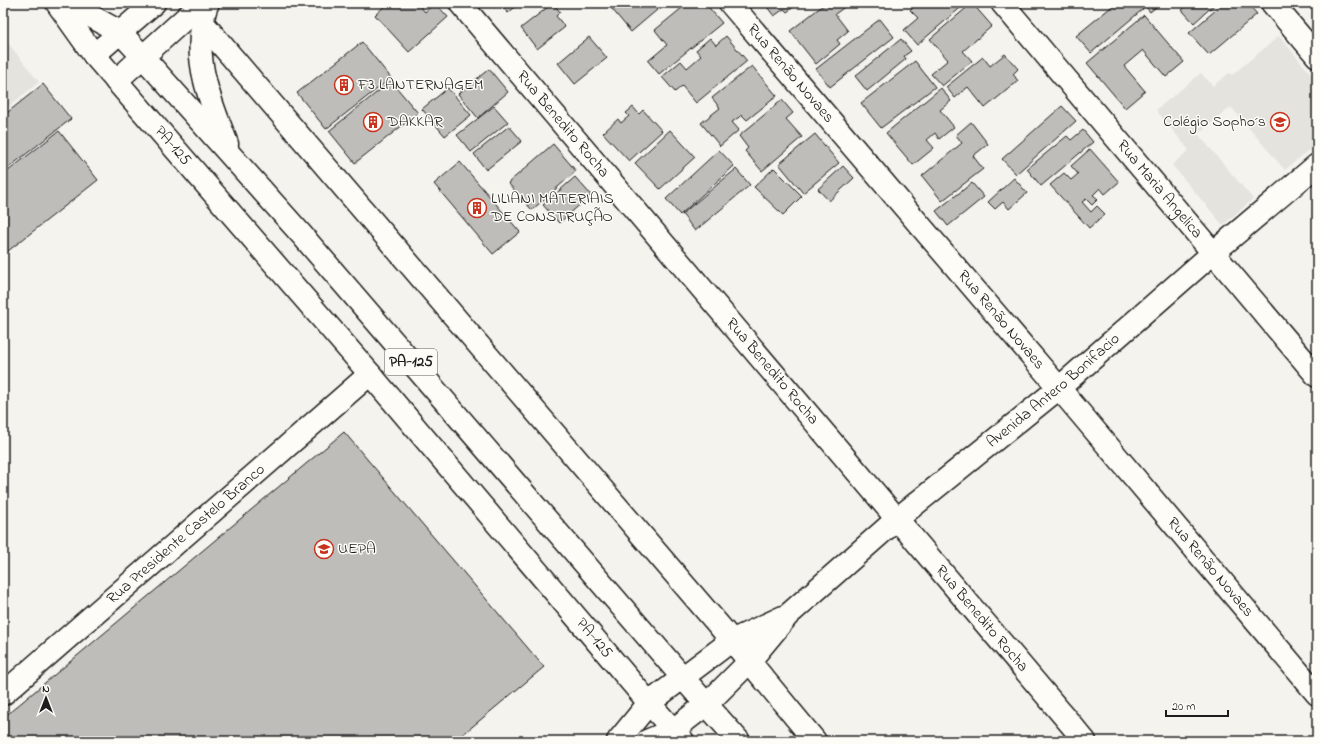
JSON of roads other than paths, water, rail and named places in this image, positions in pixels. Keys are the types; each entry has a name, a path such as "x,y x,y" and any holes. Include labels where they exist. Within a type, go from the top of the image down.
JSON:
{"street":[{"name":"PA-125","path":"57,3 94,55 116,81 370,374 678,736"},
{"name":"PA-125","path":"67,3 120,32 301,234 738,741"},
{"path":"94,55 154,3"},
{"name":"Rua Benedito Rocha","path":"460,3 1085,741"},
{"name":"Rua Renão Novaes","path":"730,3 1059,388 1317,694"},
{"name":"Rua Maria Angelica","path":"1002,3 1317,376"},
{"path":"1272,3 1317,56"},
{"path":"116,81 142,57 204,9"},
{"path":"204,9 200,40 201,66 208,92 230,155"},
{"path":"204,9 815,741"},
{"name":"Avenida Antero Bonifacio","path":"647,741 678,736 707,704 749,662 788,615 897,519 1059,388 1213,253 1317,165"},
{"name":"Rua Presidente Castelo Branco","path":"3,694 370,374"},
{"name":"Avenida Antero Bonifacio","path":"618,741 649,703 731,641 788,615"}],"place":[{"name":"F3 LANTERNAGEM","path":"344,85"},
{"name":"DAKKAR","path":"373,122"},
{"name":"Colégio Sopho´s","path":"1280,122"},
{"name":"LILIANI MATERIAIS DE CONSTRUÇÃO","path":"477,208"},
{"name":"UEPA","path":"324,549"}]}
